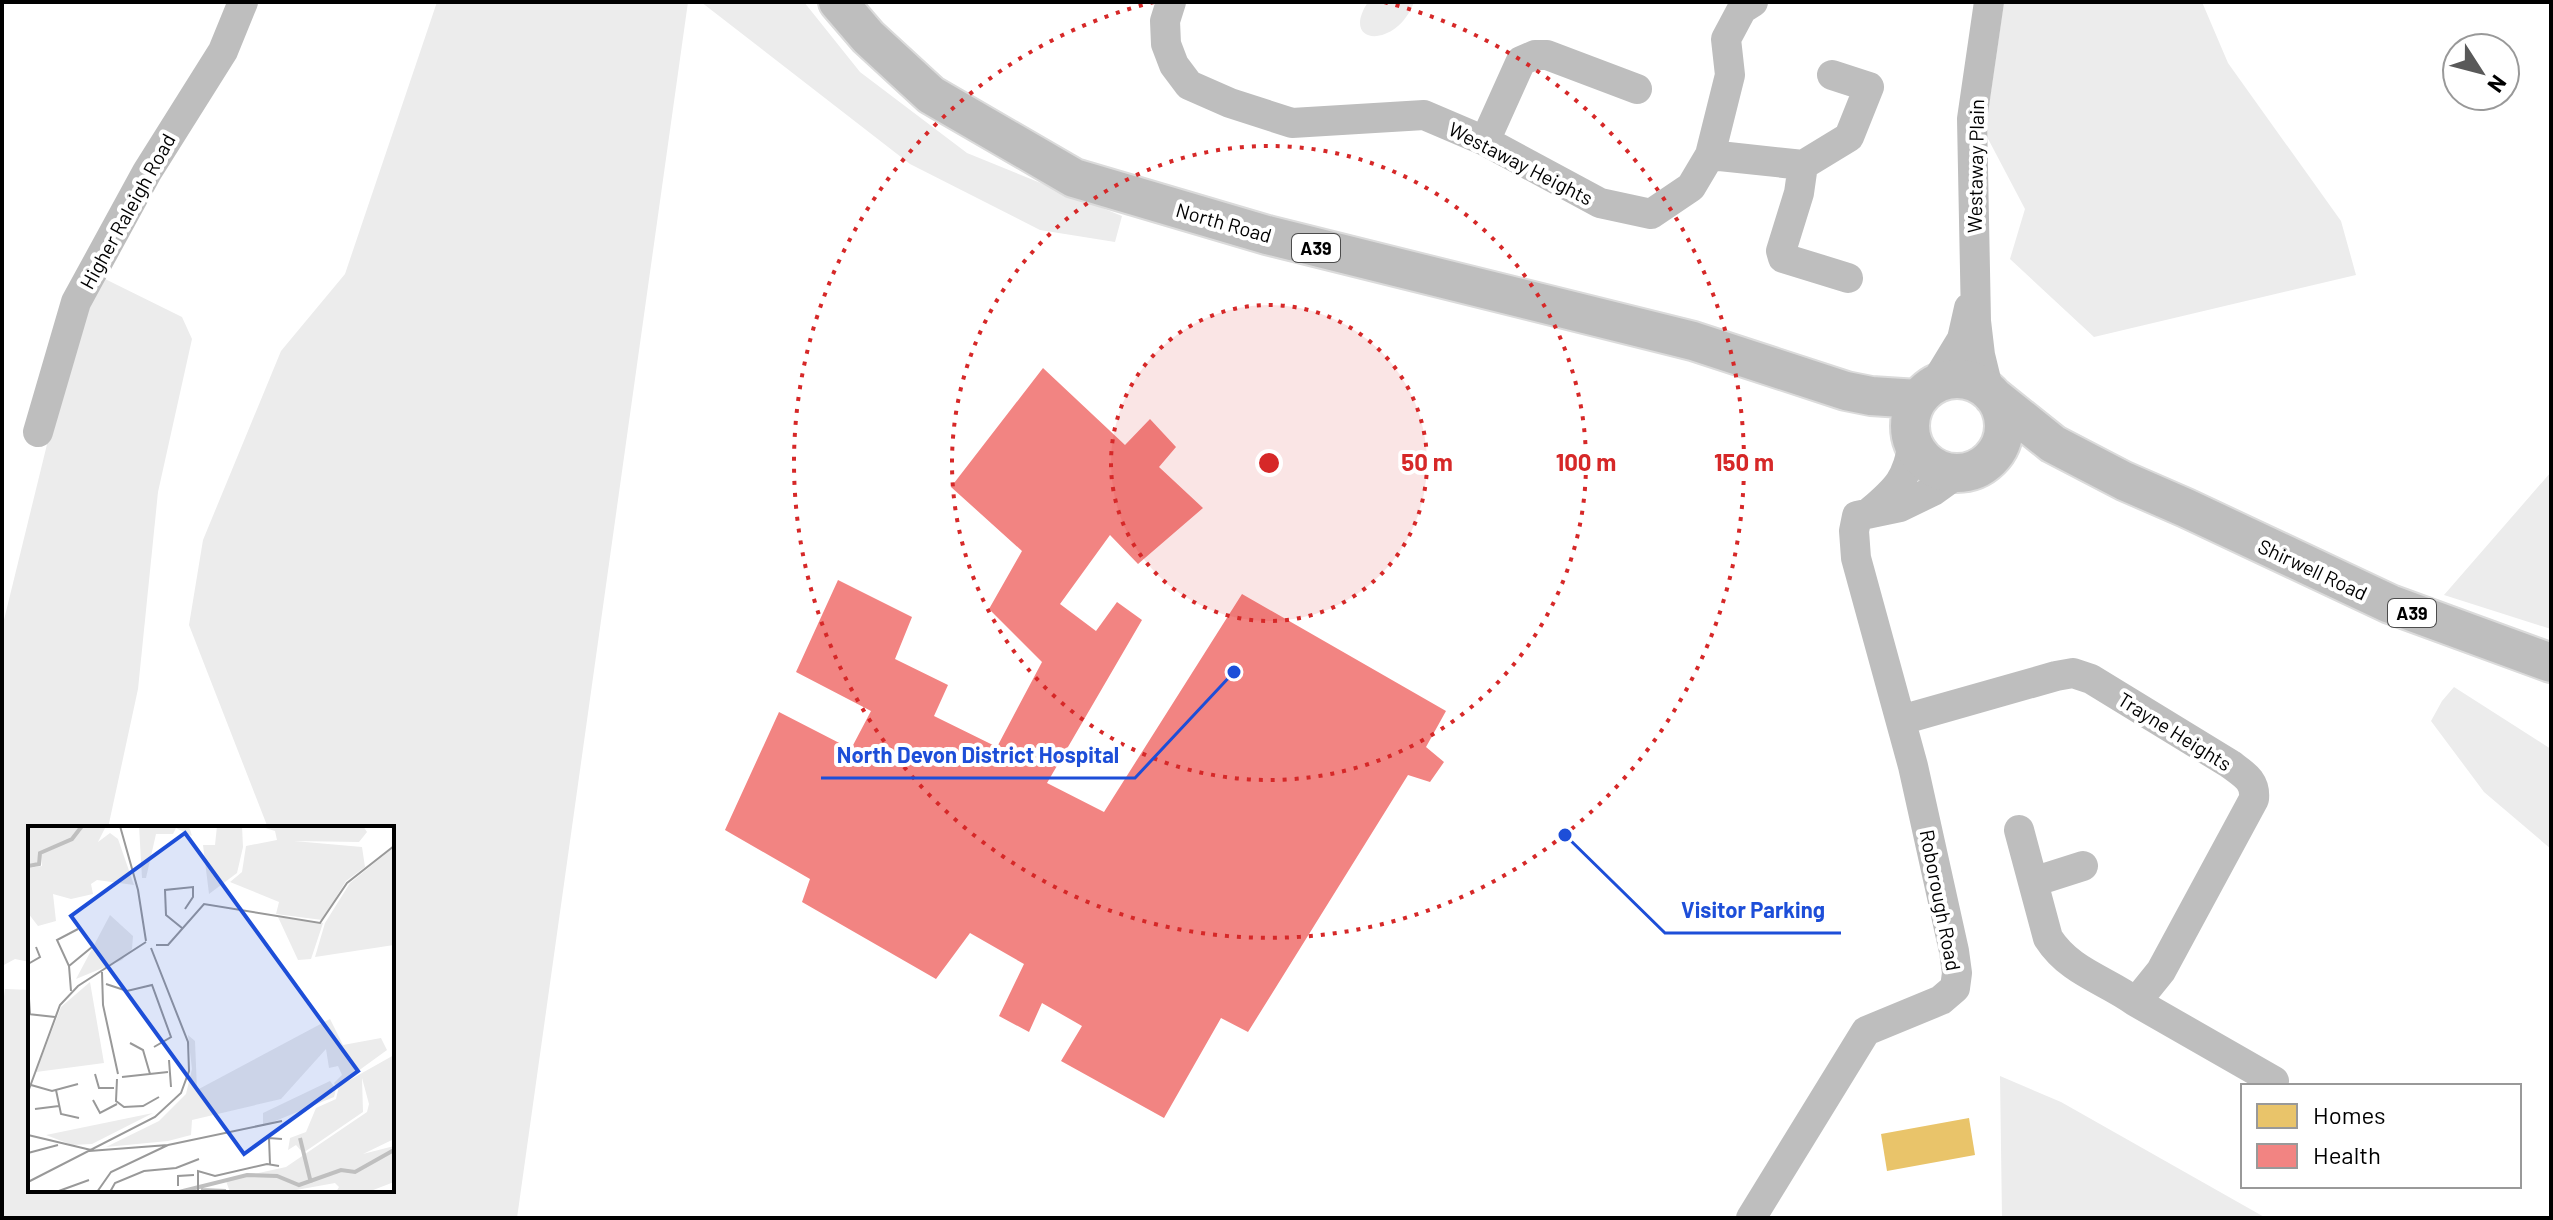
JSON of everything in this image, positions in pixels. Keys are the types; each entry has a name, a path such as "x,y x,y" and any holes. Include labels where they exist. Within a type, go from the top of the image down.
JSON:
{"main road":[{"name":"North Road","path":"838,2 868,37 931,95 1074,178 1267,235 1693,341 1846,391 1871,396 1926,392"},
{"path":"1963,379 1972,381 1991,394 1999,406 2004,430 1995,453 1973,467 1931,465 1924,460 1912,439 1910,423 1926,392 1943,381 1963,379"},
{"name":"North Road","path":"1846,391 1912,439"},
{"name":"Shirwell Road","path":"1991,394 2053,444 2124,481 2390,604 2551,663"},
{"name":"Shirwell Road","path":"1973,467 2029,459 2124,481"}],"street":[{"name":"Higher Raleigh Road","path":"38,432 76,302 147,172 223,51 243,2"},
{"name":"Westaway Heights","path":"1171,2 1165,21 1166,44 1174,65 1189,85 1230,103 1292,123 1424,115 1485,141 1600,203 1651,214 1691,187 1710,155 1730,75 1726,39 1742,9 1753,2"},
{"name":"Westaway Plain","path":"1989,2 1972,119 1974,283 1980,355 1991,394"},
{"path":"1485,141 1521,61 1535,55 1547,55 1637,89"},
{"path":"1710,155 1803,165 1849,137 1869,87 1832,75"},
{"path":"1803,165 1799,193 1781,251 1783,258 1848,278"},
{"name":"Westaway Plain","path":"1926,392 1962,339 1974,283"},
{"name":"Roborough Road","path":"1751,1218 1866,1031 1941,1000 1955,988 1957,973 1954,951 1901,720 1856,558 1854,531 1857,516 1870,512 1898,488 1909,468 1912,439"},
{"path":"1870,512 1900,507 1973,467"},
{"name":"Trayne Heights","path":"1901,720 2073,673 2091,679 2250,779 2255,790 2254,799 2161,971 2136,1002"},
{"path":"2019,830 2048,938 2068,963 2274,1081"},
{"path":"2033,882 2083,866"}],"shaded area":[{"path":"437,2 688,2 517,1218 2,1218 2,1011 5,989 28,990 28,1192 394,1192 394,826 267,826 189,625 203,540 281,351 345,274"},
{"path":"701,2 804,2 860,72 967,153 1122,216 1115,242 1040,230 910,164"},
{"path":"1368,2 1414,2 1396,28 1374,36 1365,34 1361,27 1361,17"},
{"path":"2004,2 2202,2 2228,63 2341,221 2356,275 2094,337 2010,259 2025,209 1985,133"},
{"path":"101,277 182,317 192,339 158,492 138,689 108,826 28,826 28,962 15,959 2,966 2,628 65,371"},
{"path":"2551,472 2551,629 2444,595"},
{"path":"2454,687 2551,749 2551,849 2484,792 2431,721"},
{"path":"2000,1076 2061,1102 2266,1218 2002,1218"}],"building: Homes":[{"path":"1969,1118 1975,1155 1887,1171 1881,1134"}],"building: Health":[{"path":"1043,368 1125,445 1150,419 1176,447 1159,467 1203,508 1138,564 1110,535 1060,604 1096,631 1117,602 1142,620 1047,783 1104,812 1242,594 1446,711 1426,747 1444,762 1430,782 1408,775 1248,1032 1221,1018 1164,1118 1061,1061 1082,1026 1042,1003 1029,1032 999,1016 1024,964 970,933 936,979 802,902 810,879 725,830 779,712 851,749 871,711 796,672 838,580 912,617 895,659 948,685 934,716 997,747 1042,662 989,609 1022,551 951,487"}],"place":[{"name":"North Devon District Hospital","path":"1234,672"},
{"name":"Visitor Parking","path":"1565,835"}]}
